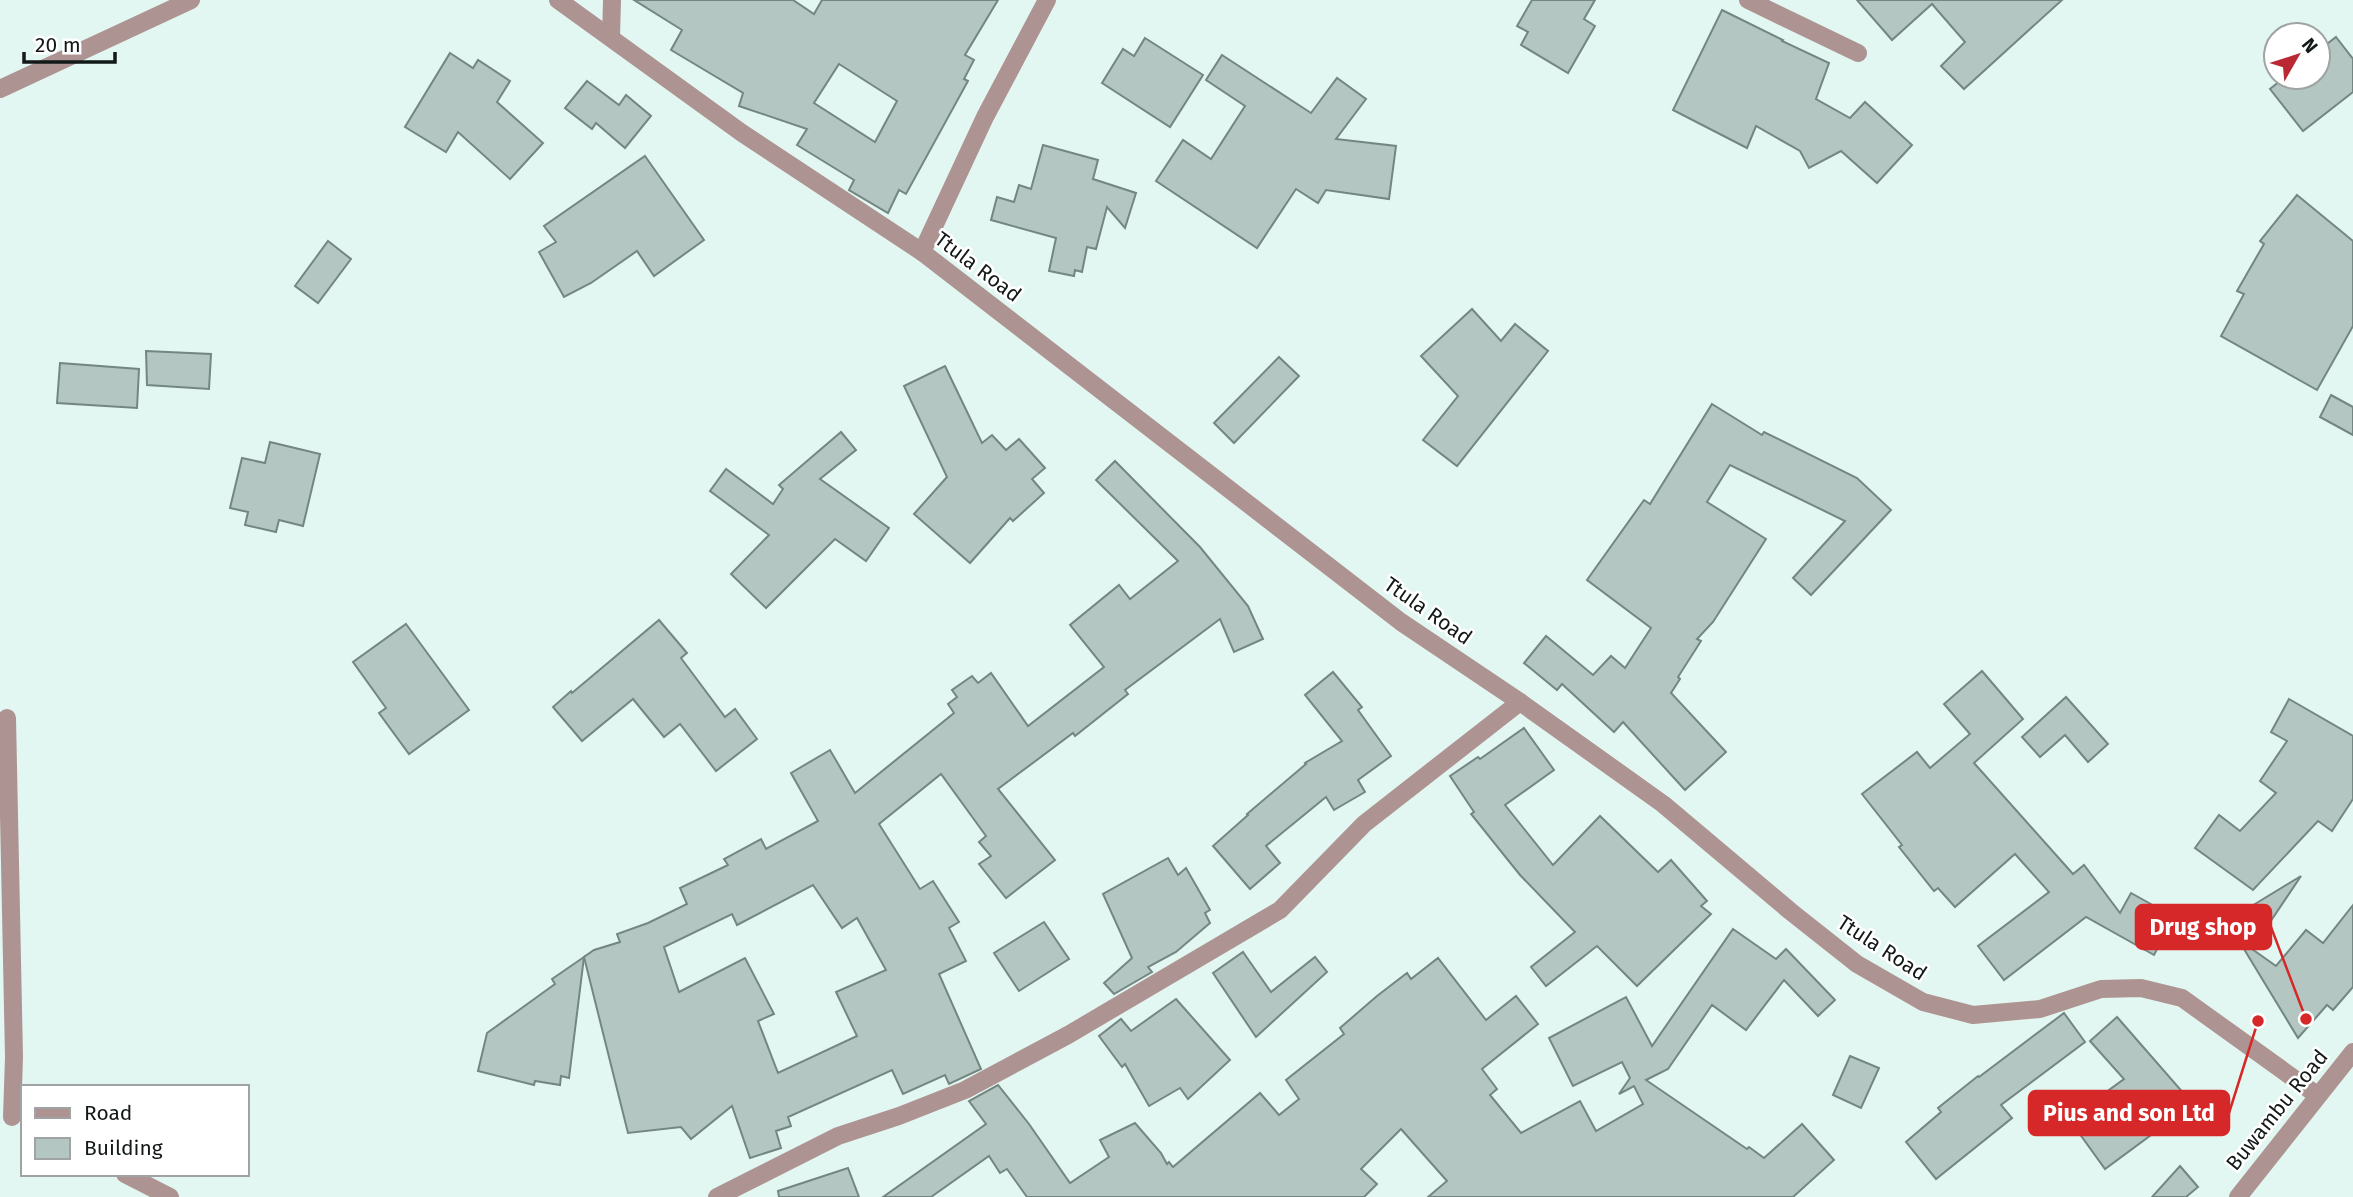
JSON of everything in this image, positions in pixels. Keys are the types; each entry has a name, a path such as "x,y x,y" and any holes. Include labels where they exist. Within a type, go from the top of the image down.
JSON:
{"street":[{"path":"0,89 191,0"},
{"name":"Ttula Road","path":"558,0 742,133 922,252 1401,622 1520,702 1663,804 1857,964 1923,1002 1973,1015 2040,1009 2101,989 2141,988 2182,998 2317,1095"},
{"path":"611,37 612,0"},
{"path":"922,252 985,117 1046,0"},
{"path":"1748,0 1858,53"},
{"path":"717,1197 838,1136 965,1090 1080,1028 1280,910 1364,824 1520,702"},
{"path":"7,718 14,1057 12,1117"},
{"name":"Buwambu Road","path":"2238,1197 2353,1052"},
{"path":"129,1176 170,1197"}],"building":[{"path":"634,0 793,0 814,14 822,0 998,0 965,55 974,60 964,79 968,81 906,194 899,190 888,213 849,190 854,180 797,145 807,129 739,106 743,93 671,50 682,30","holes":["839,64 897,101 875,142 814,103"]},
{"path":"1532,0 1595,0 1584,19 1595,26 1568,73 1521,45 1528,32 1517,26"},
{"path":"1857,0 2062,0 1964,89 1941,66 1965,42 1932,4 1892,40"},
{"path":"1722,10 1829,63 1816,99 1850,118 1865,102 1912,145 1877,183 1841,151 1809,168 1800,151 1756,126 1747,148 1673,110"},
{"path":"2336,37 2353,59 2353,92 2303,131 2272,91 2332,91 2332,40"},
{"path":"1145,38 1203,75 1170,127 1102,83 1123,49 1134,56"},
{"path":"450,53 473,68 478,60 510,81 497,102 543,143 510,179 458,132 446,152 405,127"},
{"path":"1222,55 1311,113 1337,78 1366,99 1336,139 1396,146 1389,199 1326,190 1318,203 1296,189 1257,248 1156,181 1183,140 1211,159 1245,106 1206,80"},
{"path":"587,81 619,105 626,95 651,116 625,148 596,123 592,129 565,108"},
{"path":"1043,145 1098,160 1093,179 1136,193 1125,228 1107,207 1096,249 1087,247 1082,272 1075,270 1074,276 1049,271 1056,238 991,220 997,197 1014,202 1019,185 1031,189"},
{"path":"645,156 704,240 654,276 637,251 591,283 564,297 539,252 556,242 544,226"},
{"path":"2297,195 2353,241 2353,326 2317,390 2221,336 2244,294 2237,291 2264,244 2260,241"},
{"path":"328,241 351,259 318,303 295,286"},
{"path":"1472,309 1501,341 1515,324 1548,351 1457,466 1423,440 1458,396 1421,356"},
{"path":"146,351 211,354 209,389 147,385"},
{"path":"1279,357 1299,376 1234,443 1214,423"},
{"path":"60,363 139,369 137,408 57,403"},
{"path":"945,366 982,443 992,435 1006,450 1019,439 1045,468 1032,479 1044,493 1013,521 1010,518 970,563 914,514 947,477 904,386"},
{"path":"2331,395 2353,407 2353,435 2320,417"},
{"path":"1712,404 1762,435 1764,432 1857,478 1891,510 1811,595 1793,578 1845,521 1730,465 1707,502 1766,539 1713,622 1697,639 1701,641 1671,693 1726,752 1685,790 1623,722 1614,732 1562,684 1557,690 1524,663 1546,636 1593,675 1611,656 1625,668 1651,628 1587,580 1644,500 1650,504"},
{"path":"841,432 856,450 820,479 889,528 866,561 835,539 766,608 731,574 769,535 710,491 726,469 773,504 783,489 779,485"},
{"path":"270,442 320,454 303,526 279,520 276,532 245,525 248,512 230,508 242,458 265,463"},
{"path":"1115,461 1200,547 1248,606 1263,639 1234,652 1220,619 1125,690 1128,694 1075,736 1073,733 998,789 1055,860 1006,898 979,864 991,856 979,842 986,836 941,774 879,824 920,889 933,881 959,922 949,928 966,961 939,974 981,1069 949,1084 945,1075 903,1094 892,1070 788,1117 791,1126 776,1131 781,1148 750,1158 732,1106 691,1139 681,1127 628,1133 584,957 594,950 620,942 617,934 648,923 687,904 680,888 728,865 724,859 761,839 766,849 818,821 791,773 830,750 855,793 954,713 948,704 957,697 952,690 972,676 978,683 991,673 1028,726 1104,667 1070,625 1119,585 1130,599 1178,561 1096,480","holes":["813,885 842,928 857,918 886,970 836,992 857,1036 778,1073 758,1021 774,1014 745,958 679,992 664,947 732,914 737,925"]},
{"path":"659,620 687,653 681,658 725,717 735,709 757,739 716,771 680,724 664,737 633,699 582,741 553,707"},
{"path":"406,624 469,710 409,754 379,713 386,708 353,662"},
{"path":"1982,671 2023,719 1974,763 2073,874 2084,865 2120,913 2131,893 2174,917 2154,955 2086,917 2004,980 1978,946 2049,892 2015,854 1955,907 1938,888 1934,891 1862,794 1917,752 1930,768 1970,734 1944,704"},
{"path":"1333,672 1362,707 1358,710 1391,756 1358,780 1365,792 1334,810 1326,797 1266,846 1280,863 1250,889 1213,846 1305,763 1342,741 1305,695"},
{"path":"2066,697 2108,744 2088,762 2065,735 2040,757 2022,737"},
{"path":"2289,699 2353,736 2353,799 2332,831 2318,821 2253,890 2195,848 2219,815 2240,831 2276,793 2260,781 2287,741 2271,732"},
{"path":"1524,728 1554,770 1505,805 1553,865 1600,816 1658,872 1671,860 1707,901 1701,906 1711,914 1637,986 1597,946 1546,986 1531,967 1575,932 1520,875 1471,814 1474,812 1450,776"},
{"path":"1168,858 1178,875 1186,868 1210,910 1205,913 1210,923 1176,952 1148,967 1152,972 1114,994 1104,983 1132,958 1103,894"},
{"path":"2301,876 2252,949 2276,966 2306,930 2323,943 2353,905 2353,987 2333,1010 2327,1005 2298,1038 2227,921"},
{"path":"1044,922 1069,959 1019,991 994,953"},
{"path":"1733,929 1776,959 1786,949 1835,1000 1818,1016 1784,980 1746,1030 1712,1005 1668,1069 1646,1080 1764,1158 1802,1124 1834,1160 1793,1197 1428,1197 1447,1181 1401,1129 1361,1169 1377,1184 1364,1197 1027,1197 1007,1169 1000,1173 989,1156 931,1197 883,1197 986,1124 969,1101 998,1085 1070,1183 1109,1157 1100,1140 1135,1123 1167,1164 1169,1162 1173,1167 1260,1093 1279,1115 1299,1099 1286,1080 1344,1034 1340,1028 1377,996 1407,973 1411,979 1438,958 1486,1020 1516,996 1538,1024 1482,1069 1497,1089 1490,1095 1521,1133 1580,1101 1596,1131 1643,1104 1634,1086 1619,1094 1630,1078 1622,1062 1573,1086 1549,1038 1626,997 1652,1046"},
{"path":"1243,952 1271,992 1315,957 1327,972 1256,1037 1213,973"},
{"path":"584,957 569,1078 561,1076 560,1085 535,1081 534,1085 478,1071 487,1033 555,984 552,979"},
{"path":"1176,999 1230,1060 1188,1099 1180,1088 1149,1106 1125,1064 1122,1067 1099,1036 1121,1019 1131,1031"},
{"path":"2064,1013 2085,1042 2001,1105 2012,1118 1936,1179 1906,1142 1941,1112 1938,1108"},
{"path":"2117,1017 2193,1104 2105,1169 2069,1119 2124,1079 2090,1041"},
{"path":"1850,1056 1879,1068 1861,1108 1833,1095"},
{"path":"2180,1166 2198,1187 2186,1197 2152,1197"},
{"path":"848,1168 859,1197 779,1197 778,1191"}],"place":[{"name":"Drug shop","path":"2306,1019"},
{"name":"Pius and son Ltd","path":"2258,1021"}]}
